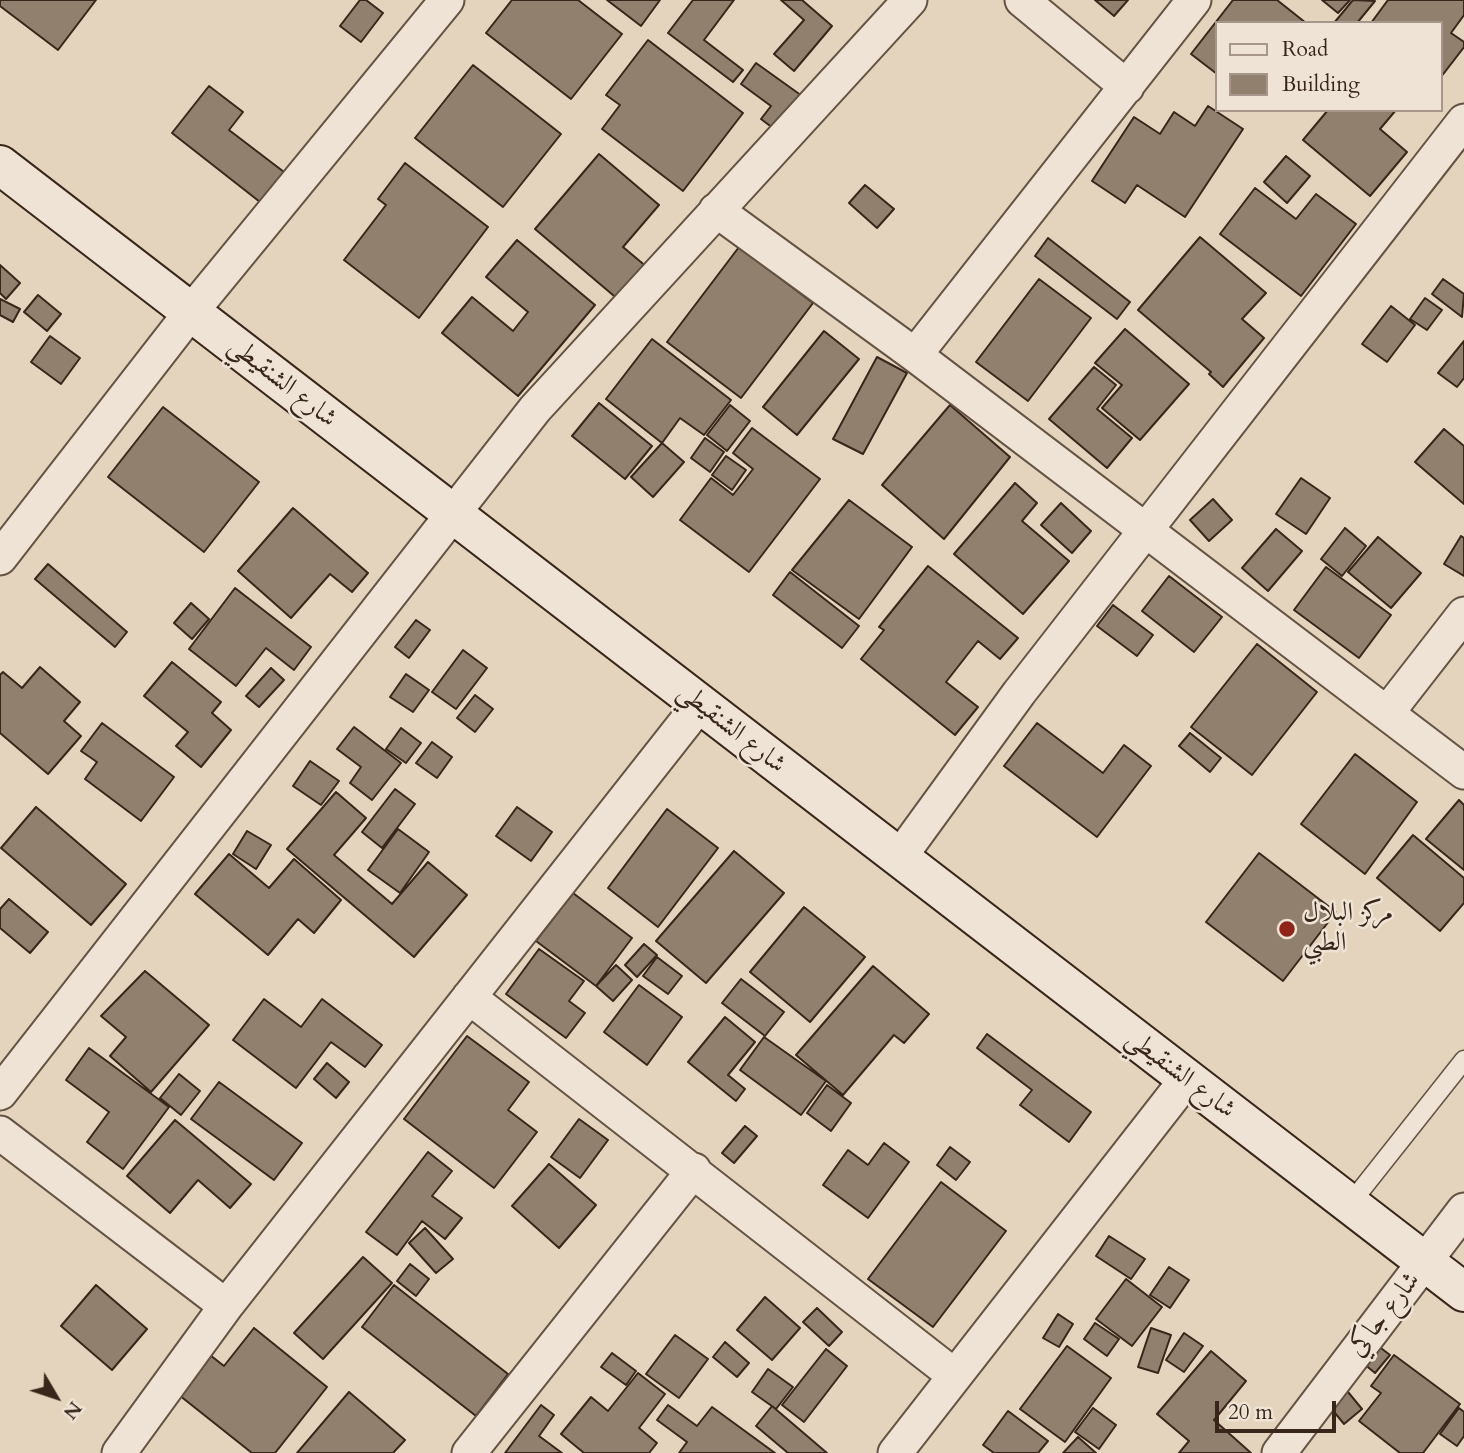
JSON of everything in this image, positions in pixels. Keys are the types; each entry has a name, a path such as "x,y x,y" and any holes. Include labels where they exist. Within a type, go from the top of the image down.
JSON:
{"street":[{"path":"0,558 191,312 447,0"},
{"path":"0,1093 535,409 910,0"},
{"path":"1022,0 1127,87"},
{"path":"915,355 1194,0"},
{"path":"899,858 1019,693 1464,121"},
{"name":"شارع الشنقيطي","path":"0,165 1464,1292"},
{"path":"716,210 915,355 1464,772"},
{"path":"1387,713 1464,614"},
{"path":"120,1453 226,1306 700,704"},
{"path":"469,997 955,1376"},
{"path":"895,1453 1186,1080"},
{"path":"0,1133 226,1306"},
{"path":"469,1453 694,1170"},
{"name":"شارع جاكي","path":"1279,1453 1464,1210"}],"lane":[{"path":"1350,1204 1464,1060"}],"building":[{"path":"0,0 96,0 58,50 0,6"},
{"path":"360,0 366,0 383,13 361,42 340,26"},
{"path":"512,0 578,0 622,34 571,99 486,33"},
{"path":"607,0 660,0 641,26"},
{"path":"693,0 734,0 704,40 743,70 733,82 668,33"},
{"path":"781,0 802,0 832,26 794,71 774,54 804,20"},
{"path":"1095,0 1128,0 1114,16"},
{"path":"1233,0 1277,0 1303,21 1217,21"},
{"path":"1322,0 1350,0 1338,13"},
{"path":"1353,0 1375,1 1359,21 1336,21"},
{"path":"1388,0 1464,0 1464,15 1451,33 1464,42 1464,47 1443,74 1443,21 1372,21"},
{"path":"1216,22 1216,73 1191,54"},
{"path":"648,40 743,113 683,191 602,129 620,105 606,95"},
{"path":"756,63 816,106 790,141 761,119 771,106 741,84"},
{"path":"473,65 561,134 503,207 415,138"},
{"path":"209,86 243,112 229,130 284,172 260,202 172,133"},
{"path":"1208,106 1243,129 1185,217 1137,185 1125,203 1092,181 1134,117 1160,134 1174,112 1195,126"},
{"path":"1326,112 1394,112 1380,129 1407,152 1370,196 1303,140"},
{"path":"599,154 659,205 623,247 648,268 620,301 535,229"},
{"path":"1286,156 1310,176 1287,203 1264,182"},
{"path":"405,163 488,227 419,318 344,260 386,205 378,199"},
{"path":"865,185 894,209 877,228 849,203"},
{"path":"1255,188 1296,219 1316,194 1356,224 1301,296 1220,234"},
{"path":"1200,237 1266,293 1242,319 1264,338 1223,387 1209,374 1211,372 1138,310"},
{"path":"1048,238 1130,302 1117,319 1035,256"},
{"path":"517,240 595,305 518,396 442,333 472,297 513,331 528,312 486,277"},
{"path":"739,247 813,303 741,398 667,342"},
{"path":"0,265 20,283 6,299 0,293"},
{"path":"1039,279 1091,318 1028,401 976,362"},
{"path":"1443,279 1464,294 1462,317 1432,294"},
{"path":"38,295 61,314 47,331 24,312"},
{"path":"1425,298 1442,310 1427,330 1410,319"},
{"path":"0,299 20,309 13,322 0,315"},
{"path":"1391,306 1415,325 1387,362 1362,344"},
{"path":"1125,329 1189,384 1140,440 1102,408 1122,385 1095,363"},
{"path":"824,331 859,359 797,435 763,407"},
{"path":"50,336 80,358 61,384 31,362"},
{"path":"652,339 731,400 704,435 680,418 662,443 606,399"},
{"path":"1464,341 1464,378 1457,387 1438,373"},
{"path":"877,357 907,373 863,454 833,439"},
{"path":"1094,367 1116,385 1097,409 1132,438 1107,468 1049,419"},
{"path":"599,403 652,446 625,479 572,436"},
{"path":"730,405 750,421 727,451 707,435"},
{"path":"950,405 1010,457 944,539 882,485"},
{"path":"163,407 259,482 204,552 108,477"},
{"path":"752,428 820,479 749,572 680,520 711,478 733,495 753,469 733,453"},
{"path":"1444,429 1464,446 1464,504 1415,462"},
{"path":"705,438 724,452 710,472 691,458"},
{"path":"662,443 684,462 653,497 631,477"},
{"path":"726,456 746,470 732,490 712,475"},
{"path":"1301,478 1330,498 1306,534 1276,514"},
{"path":"1015,483 1037,503 1022,521 1069,561 1023,614 954,554"},
{"path":"1213,499 1232,520 1209,541 1190,520"},
{"path":"849,500 912,547 859,619 792,570"},
{"path":"1061,503 1091,531 1072,553 1041,525"},
{"path":"293,508 368,573 352,592 330,574 291,618 238,571"},
{"path":"1345,528 1366,546 1342,576 1321,559"},
{"path":"1276,529 1302,551 1268,591 1242,568"},
{"path":"1461,536 1464,538 1464,576 1444,564"},
{"path":"1378,537 1421,573 1391,608 1348,572"},
{"path":"48,564 127,632 115,647 35,579"},
{"path":"928,566 1018,638 1000,659 978,641 946,682 978,707 955,735 861,659 884,630 879,627"},
{"path":"1326,567 1391,615 1359,658 1294,610"},
{"path":"790,572 859,626 842,648 773,595"},
{"path":"1169,576 1222,617 1194,652 1142,611"},
{"path":"235,588 311,647 294,670 266,648 236,686 189,649"},
{"path":"191,603 209,619 192,639 174,623"},
{"path":"1113,605 1153,635 1137,656 1097,626"},
{"path":"416,620 430,630 409,658 395,647"},
{"path":"1257,644 1317,692 1252,775 1191,727"},
{"path":"463,650 487,668 456,709 432,692"},
{"path":"172,662 221,702 212,713 231,730 201,767 176,746 188,732 144,696"},
{"path":"40,667 80,702 64,721 81,736 48,774 0,733 0,675 3,672 22,688"},
{"path":"271,668 284,680 259,707 246,696"},
{"path":"406,674 429,690 413,712 390,697"},
{"path":"475,695 493,709 475,732 457,718"},
{"path":"102,723 174,777 141,821 85,779 97,762 81,751"},
{"path":"1037,723 1103,773 1124,745 1151,766 1097,837 1004,766"},
{"path":"354,727 401,763 372,800 350,783 361,767 337,749"},
{"path":"401,728 421,743 406,763 386,749"},
{"path":"1190,733 1221,758 1210,772 1179,746"},
{"path":"432,742 452,757 437,778 416,763"},
{"path":"1355,754 1417,802 1365,874 1301,824"},
{"path":"310,761 339,781 321,805 293,786"},
{"path":"395,789 415,804 382,848 362,832"},
{"path":"336,792 366,818 334,855 392,904 428,862 467,895 414,957 287,849"},
{"path":"1459,800 1464,805 1464,870 1426,839"},
{"path":"36,807 126,884 91,925 1,848"},
{"path":"517,807 552,832 531,861 496,836"},
{"path":"667,809 718,848 658,927 608,888"},
{"path":"398,829 429,852 400,893 368,870"},
{"path":"247,831 271,845 256,869 233,854"},
{"path":"1413,835 1464,878 1464,903 1440,931 1377,878"},
{"path":"734,851 784,893 706,983 656,941"},
{"path":"1259,853 1336,912 1283,981 1206,922"},
{"path":"229,854 269,888 294,859 341,900 314,933 298,919 268,955 195,894"},
{"path":"573,893 632,938 596,986 536,941"},
{"path":"9,899 48,932 30,953 0,928 0,909"},
{"path":"804,907 865,957 810,1022 750,972"},
{"path":"644,944 657,955 637,977 625,965"},
{"path":"539,949 584,981 569,1001 585,1013 566,1038 506,994"},
{"path":"657,957 682,976 668,994 643,976"},
{"path":"616,965 632,980 613,1001 596,986"},
{"path":"873,966 929,1014 904,1043 894,1035 843,1095 796,1055"},
{"path":"145,971 209,1025 151,1092 110,1056 126,1037 101,1016"},
{"path":"741,979 784,1012 765,1036 722,1003"},
{"path":"639,985 682,1017 647,1065 604,1032"},
{"path":"264,999 301,1027 322,999 382,1045 365,1067 331,1042 296,1088 233,1040"},
{"path":"725,1017 755,1042 728,1075 745,1089 736,1101 688,1062"},
{"path":"987,1034 1091,1112 1069,1142 1020,1105 1032,1090 977,1048"},
{"path":"467,1036 529,1082 508,1110 537,1132 494,1188 404,1119"},
{"path":"764,1037 826,1081 801,1115 740,1070"},
{"path":"89,1048 169,1107 123,1169 87,1142 109,1112 66,1080"},
{"path":"327,1063 349,1082 336,1098 314,1079"},
{"path":"179,1074 200,1091 181,1115 160,1098"},
{"path":"219,1082 302,1143 274,1180 191,1119"},
{"path":"827,1085 851,1103 831,1131 807,1113"},
{"path":"579,1119 608,1140 580,1178 551,1157"},
{"path":"175,1120 251,1184 230,1208 198,1180 170,1213 127,1176"},
{"path":"745,1126 757,1136 734,1163 722,1153"},
{"path":"884,1143 909,1162 868,1218 823,1185 848,1150 868,1165"},
{"path":"950,1147 970,1162 956,1180 937,1165"},
{"path":"428,1152 452,1171 432,1196 462,1218 445,1239 422,1221 397,1255 366,1232"},
{"path":"549,1164 596,1205 559,1248 512,1206"},
{"path":"941,1182 1006,1231 933,1327 868,1279"},
{"path":"425,1228 453,1259 436,1273 409,1243"},
{"path":"1109,1236 1145,1259 1131,1279 1096,1256"},
{"path":"363,1257 392,1283 323,1359 294,1333"},
{"path":"410,1264 429,1279 416,1296 397,1281"},
{"path":"1169,1267 1189,1280 1170,1308 1150,1295"},
{"path":"1126,1279 1162,1307 1132,1346 1096,1319"},
{"path":"96,1285 147,1329 112,1370 61,1326"},
{"path":"394,1285 508,1374 476,1416 362,1327"},
{"path":"765,1297 800,1328 772,1360 737,1330"},
{"path":"817,1308 842,1332 829,1346 803,1322"},
{"path":"1058,1314 1073,1324 1059,1347 1043,1338"},
{"path":"1095,1323 1119,1339 1107,1356 1084,1339"},
{"path":"254,1328 327,1387 275,1453 252,1453 179,1395 210,1355 224,1366"},
{"path":"1151,1328 1171,1335 1158,1373 1138,1367"},
{"path":"1184,1333 1203,1346 1184,1372 1166,1360"},
{"path":"675,1335 708,1359 679,1398 646,1374"},
{"path":"725,1342 749,1363 737,1377 713,1357"},
{"path":"1373,1342 1390,1355 1375,1373 1358,1359"},
{"path":"1067,1346 1111,1378 1065,1442 1020,1409"},
{"path":"826,1349 847,1366 804,1422 782,1405"},
{"path":"1211,1351 1246,1381 1214,1420 1251,1453 1179,1453 1189,1441 1157,1414"},
{"path":"612,1353 636,1371 626,1385 601,1367"},
{"path":"1394,1355 1460,1404 1423,1453 1400,1453 1359,1421 1381,1393 1371,1386"},
{"path":"768,1369 793,1387 776,1409 752,1392"},
{"path":"638,1373 665,1394 639,1428 657,1443 649,1453 584,1453 561,1434 591,1397 608,1411"},
{"path":"1339,1381 1362,1409 1344,1424 1321,1396"},
{"path":"349,1392 405,1440 393,1453 297,1453"},
{"path":"541,1405 554,1415 539,1436 562,1453 505,1453"},
{"path":"668,1405 697,1426 712,1407 775,1453 679,1453 687,1442 657,1420"},
{"path":"772,1406 827,1453 788,1453 756,1426"},
{"path":"1093,1408 1116,1425 1099,1449 1075,1432"},
{"path":"1459,1408 1464,1412 1464,1436 1457,1446 1440,1434"},
{"path":"1008,1411 1048,1441 1038,1453 994,1453 983,1445"},
{"path":"1078,1437 1096,1453 1063,1453"}],"place":[{"name":"مركز البلال الطبي","path":"1287,929"}]}
